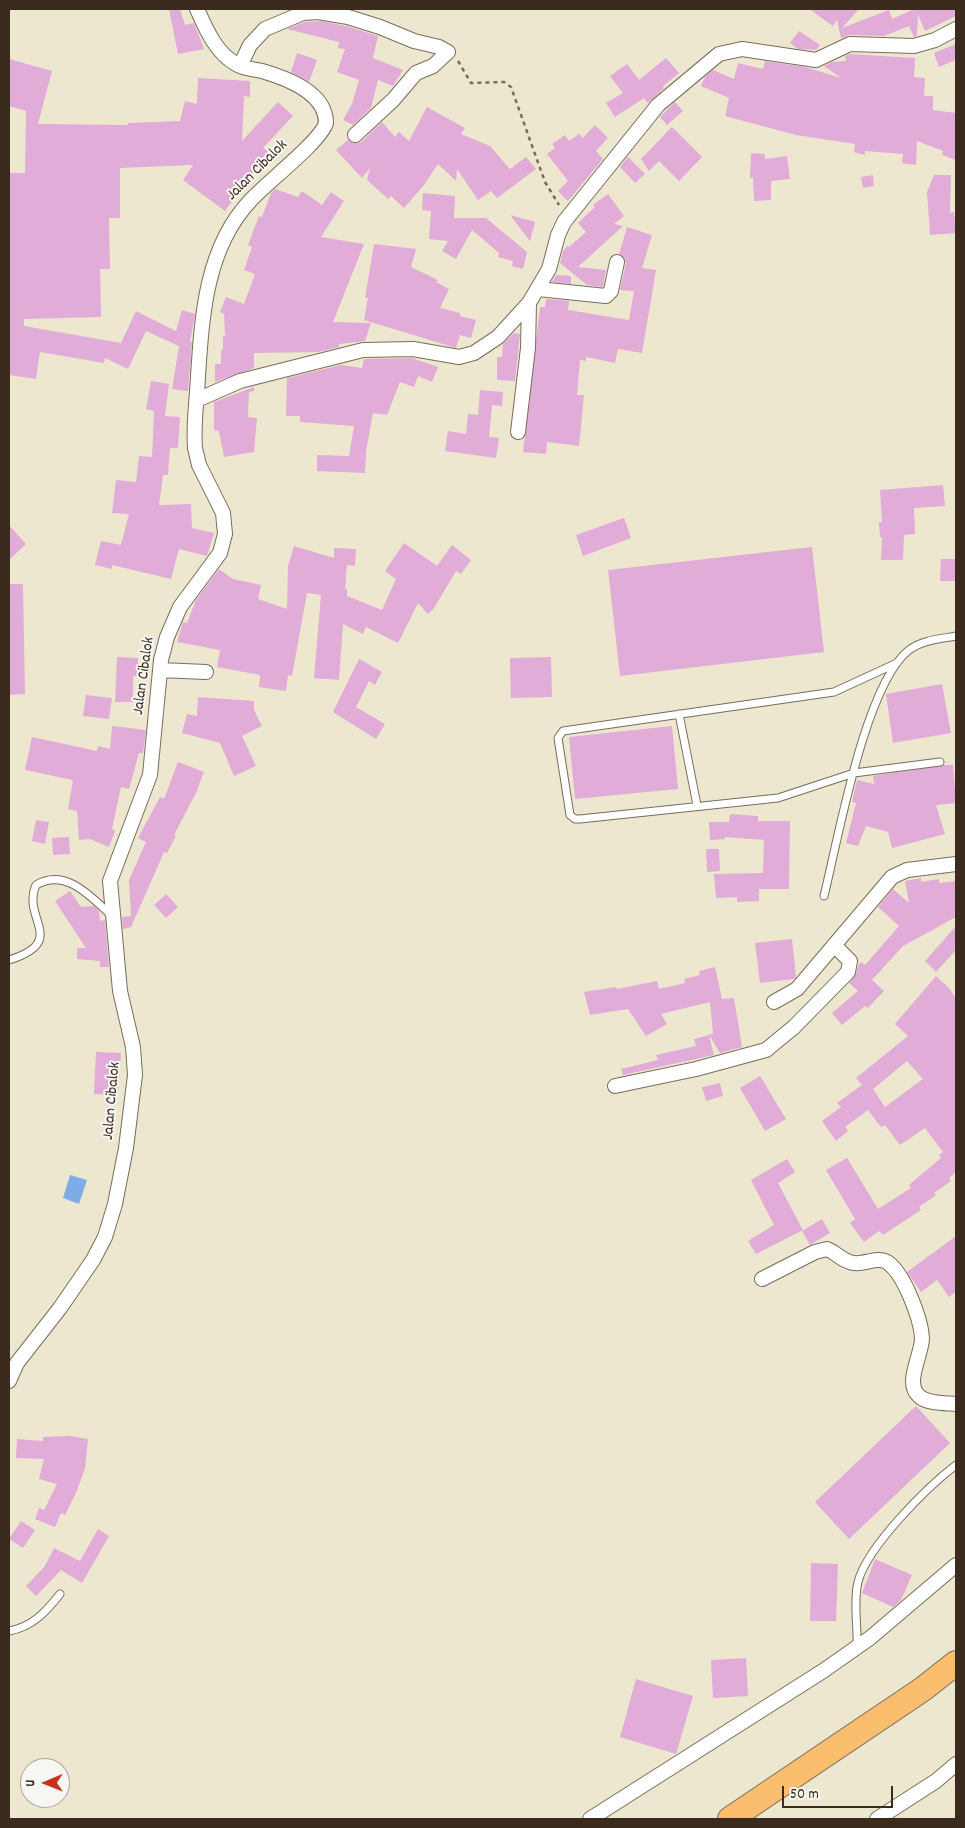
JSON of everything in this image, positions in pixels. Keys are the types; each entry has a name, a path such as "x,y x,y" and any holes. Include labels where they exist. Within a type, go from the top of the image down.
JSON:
{"highway":[{"path":"730,1819 923,1690 956,1663"}],"street":[{"name":"Jalan Cibalok","path":"9,1381 17,1363 60,1308 93,1260 104,1238 116,1204 128,1139 135,1075 133,1048 120,991 110,896 111,873 141,802 151,767 164,644 173,621 220,553 225,534 223,513 196,454 196,400 204,308 209,283 225,235 248,203 310,145 326,123 321,105 309,92 271,74 240,66 225,55 213,40 197,9"},
{"path":"240,66 250,45 265,29 303,12 318,12 348,17 380,27 414,41 439,46 448,52 433,66 416,74 393,100 355,135"},
{"path":"196,400 240,381 363,350 414,349 452,356 467,356 490,344 512,324 538,289 549,270 558,235 567,216 658,105 719,54 742,49 816,60 850,44 914,46 935,40 956,29"},
{"path":"538,289 606,296 611,291 617,262"},
{"path":"518,432 528,348 529,303"},
{"path":"160,670 206,672"},
{"path":"774,1002 796,989 892,877 907,870 956,864"},
{"path":"615,1086 696,1069 766,1050 794,1027 831,987 848,972 850,960 834,945"},
{"path":"762,1279 815,1252 827,1250 852,1263 880,1260 889,1263 904,1284 920,1325 922,1346 914,1373 914,1390 921,1398 926,1400 956,1404"},
{"path":"590,1819 705,1748 857,1647 956,1565"},
{"path":"877,1819 936,1781 956,1764"}],"lane":[{"path":"824,896 854,773 873,708 896,663 909,650 923,643 956,636"},
{"path":"896,663 834,692 576,728 559,734 558,738 569,812 573,818 580,819 697,805 778,798 854,773 940,762"},
{"path":"679,714 697,805"},
{"path":"9,960 29,953 38,945 39,930 33,897 36,885 41,882 60,880 73,883 112,917"},
{"path":"857,1647 856,1594 861,1573 873,1552 900,1520 956,1466"},
{"path":"9,1632 26,1626 41,1617 60,1594"}],"path":[{"path":"448,52 458,62 470,83 504,82 511,87 544,182 567,216"}],"water":[{"path":"70,1175 87,1180 79,1204 63,1198"}],"building":[{"path":"169,9 180,9 185,25 194,23 204,49 178,54"},
{"path":"809,9 859,9 842,28 889,10 892,19 914,9 956,9 956,16 925,31 918,14 917,36 914,37 909,26 884,36 850,35 841,38 837,20 833,26"},
{"path":"321,21 346,26 378,36 373,58 403,70 393,86 378,80 371,108 353,125 343,120 352,104 359,80 337,72 345,49 338,48 339,42 287,29 305,22"},
{"path":"799,31 820,45 816,50 798,49 790,43"},
{"path":"956,44 956,60 939,67 934,53"},
{"path":"297,53 317,60 309,82 291,72"},
{"path":"849,54 915,58 914,77 925,78 924,96 933,96 933,110 956,113 956,160 942,155 943,151 917,141 916,165 902,163 903,154 865,151 865,155 854,152 855,144 796,135 725,116 729,98 701,86 705,77 713,70 734,79 738,63 763,69 765,61 805,67 841,78 824,66 832,62 846,61 845,56"},
{"path":"666,58 679,73 663,86 664,88 648,103 644,98 615,117 606,103 623,93 610,76 627,64 639,80"},
{"path":"9,59 52,71 38,124 128,125 128,123 180,121 185,101 197,104 198,78 250,81 250,97 244,96 242,141 278,102 293,116 263,148 268,151 225,211 183,180 193,165 120,168 120,218 109,218 110,269 100,269 101,317 24,319 24,326 121,343 136,311 176,331 182,310 195,314 190,342 192,342 188,391 172,389 179,346 146,331 128,369 105,358 104,363 40,352 36,379 9,375 9,173 25,173 26,111 9,106"},
{"path":"675,102 683,111 667,125 660,117"},
{"path":"427,107 465,128 461,134 490,146 510,169 526,157 536,169 497,198 491,191 478,200 457,169 456,181 438,164 424,185 404,208 391,196 388,199 367,180 370,168 362,178 336,150 348,140 353,143 361,142 382,122 395,137 399,132 409,141"},
{"path":"595,125 608,138 596,151 603,159 568,201 558,191 568,181 547,154 555,148 552,144 565,135 569,141 579,134 583,138"},
{"path":"672,127 702,157 679,181 659,161 649,171 641,159"},
{"path":"751,153 765,154 765,159 787,156 790,179 771,181 771,200 754,201 753,178 750,178"},
{"path":"628,157 645,174 635,183 620,167"},
{"path":"873,175 874,186 863,188 861,177"},
{"path":"934,175 951,175 950,213 954,212 956,233 930,235 927,192"},
{"path":"275,189 298,197 302,191 322,205 331,192 344,201 321,237 364,244 333,322 371,323 365,341 339,344 339,347 319,352 254,353 254,368 215,382 215,364 221,364 223,336 225,336 224,314 220,312 226,297 244,304 255,274 244,270 252,247 248,245 259,216 262,217 271,193"},
{"path":"423,193 455,196 454,218 486,218 527,252 523,269 512,266 513,261 498,257 499,253 472,230 456,259 442,251 448,241 429,239 431,211 422,210"},
{"path":"608,194 624,216 614,224 623,226 578,267 606,270 603,287 587,285 560,263 563,251 567,246 569,247 586,232 578,223 595,207 593,205"},
{"path":"510,215 535,222 530,241"},
{"path":"627,227 652,235 642,268 656,270 642,353 618,349 615,363 586,357 586,361 580,360 577,395 584,395 579,446 547,442 546,454 523,452 540,307 545,307 546,299 569,301 568,310 629,320 634,291 620,290 626,263 625,259 619,254"},
{"path":"374,244 416,249 411,267 438,280 436,282 449,289 440,308 460,313 460,316 476,320 471,338 460,335 456,348 364,320 368,298 365,298"},
{"path":"556,275 571,276 571,284 552,282"},
{"path":"514,333 520,334 515,381 497,380 497,357 502,357 503,344"},
{"path":"412,358 438,367 432,382 418,376 414,387 400,382 387,415 373,413 366,451 365,473 317,471 317,455 349,456 354,426 300,422 300,416 286,416 287,378 341,365 362,368 364,359"},
{"path":"151,381 169,384 165,416 180,417 178,448 170,448 168,475 163,475 159,505 191,504 192,528 214,533 207,556 179,549 171,579 112,565 112,569 95,565 101,541 121,545 129,514 112,513 116,480 136,482 139,456 152,457 154,411 146,409"},
{"path":"254,387 254,391 249,392 248,417 257,418 254,452 224,457 219,431 214,430 214,402"},
{"path":"480,390 503,392 502,406 492,405 489,437 499,438 496,458 445,451 448,431 466,434 468,414 478,415"},
{"path":"943,485 945,506 914,508 915,534 904,535 903,560 881,560 882,537 880,537 879,522 882,522 880,490"},
{"path":"624,518 631,538 583,556 576,535"},
{"path":"9,525 26,544 9,560"},
{"path":"404,543 437,566 452,545 471,560 461,574 456,571 434,608 428,614 418,603 398,643 366,627 363,634 343,624 339,680 314,678 321,595 307,593 292,676 288,675 286,691 259,687 260,675 217,667 220,650 177,642 183,622 187,623 196,600 219,569 233,579 261,585 258,599 287,609 288,566 294,546 334,558 334,548 356,549 355,566 347,565 345,589 347,589 347,596 382,610 396,579 385,571"},
{"path":"812,547 824,652 620,676 608,570"},
{"path":"941,559 956,559 956,581 940,581"},
{"path":"9,584 23,584 25,694 9,695"},
{"path":"117,657 138,658 138,676 133,676 133,702 115,702"},
{"path":"551,657 552,697 511,698 510,658"},
{"path":"359,659 382,672 375,685 369,681 356,707 385,724 376,739 333,712"},
{"path":"942,684 951,733 893,743 886,694"},
{"path":"86,695 112,698 109,719 83,716"},
{"path":"198,697 254,701 254,710 262,726 242,736 256,766 234,776 220,743 182,733 187,714 197,716"},
{"path":"112,726 146,730 143,753 139,753 129,789 121,787 112,829 115,831 109,847 90,839 79,840 77,811 68,809 73,780 25,770 32,737 97,751 98,746 110,749"},
{"path":"672,726 678,789 575,799 569,737"},
{"path":"178,762 204,772 196,793 174,835 176,836 167,853 164,852 131,927 123,929 122,917 131,916 129,880 146,842 138,838 160,797 164,799"},
{"path":"953,765 956,801 956,803 936,805 945,834 892,848 888,832 866,826 858,846 846,843 856,803 852,802 857,780 874,784 873,776"},
{"path":"730,814 758,816 758,821 790,821 789,889 759,889 759,901 737,902 737,897 716,898 714,874 763,873 764,840 725,837 725,839 710,840 709,822 729,822"},
{"path":"36,820 49,822 45,844 32,841"},
{"path":"69,837 70,854 53,855 52,838"},
{"path":"706,849 719,849 720,871 707,872"},
{"path":"921,878 921,882 939,879 939,883 956,881 956,917 903,946 872,980 884,991 868,1008 865,1006 842,1025 832,1013 858,991 849,983 856,974 858,966 861,962 865,965 899,926 878,907 893,889 909,903 905,881"},
{"path":"70,891 81,907 94,906 99,911 100,921 105,920 109,967 100,967 100,961 77,959 77,948 86,948 55,901"},
{"path":"166,894 178,907 166,918 154,905"},
{"path":"956,926 956,950 936,972 925,961"},
{"path":"792,939 796,977 794,979 760,983 755,943"},
{"path":"715,967 722,999 734,998 742,1047 720,1053 709,1035 713,1033 710,1002 661,1014 667,1024 646,1036 628,1009 590,1015 584,992 616,987 617,989 657,981 659,989 685,983 684,979 700,975 699,971"},
{"path":"936,976 950,989 956,999 956,1172 949,1178 951,1181 919,1207 921,1210 883,1235 879,1231 864,1242 850,1223 855,1219 826,1170 847,1158 878,1209 911,1188 909,1185 941,1158 939,1155 943,1152 925,1128 900,1145 885,1125 881,1127 868,1110 845,1127 848,1131 836,1141 822,1121 841,1107 837,1103 862,1085 856,1078 908,1036 895,1024","holes":["907,1061 923,1079 885,1107 873,1089"]},
{"path":"709,1035 714,1055 623,1075 621,1069 658,1060 656,1055 696,1046 694,1039"},
{"path":"96,1052 121,1053 118,1095 94,1094"},
{"path":"760,1076 786,1119 765,1131 740,1088"},
{"path":"720,1083 723,1096 706,1101 702,1087"},
{"path":"787,1159 795,1172 778,1183 803,1230 756,1254 748,1241 774,1225 751,1180"},
{"path":"822,1219 830,1233 810,1245 802,1231"},
{"path":"956,1236 956,1292 949,1297 937,1280 921,1292 907,1272"},
{"path":"916,1406 950,1443 849,1539 815,1502"},
{"path":"69,1436 88,1439 85,1468 76,1493 65,1515 61,1513 55,1527 35,1519 39,1508 44,1510 57,1484 39,1479 44,1459 16,1458 17,1439 43,1441 43,1437"},
{"path":"21,1521 35,1530 23,1548 9,1539"},
{"path":"98,1529 109,1536 82,1583 61,1570 36,1596 26,1586 45,1566 54,1548 80,1561"},
{"path":"875,1559 912,1575 901,1600 893,1607 862,1593"},
{"path":"811,1563 838,1564 836,1621 810,1621"},
{"path":"746,1658 748,1696 713,1698 711,1660"},
{"path":"636,1679 693,1696 676,1754 620,1737"}]}
